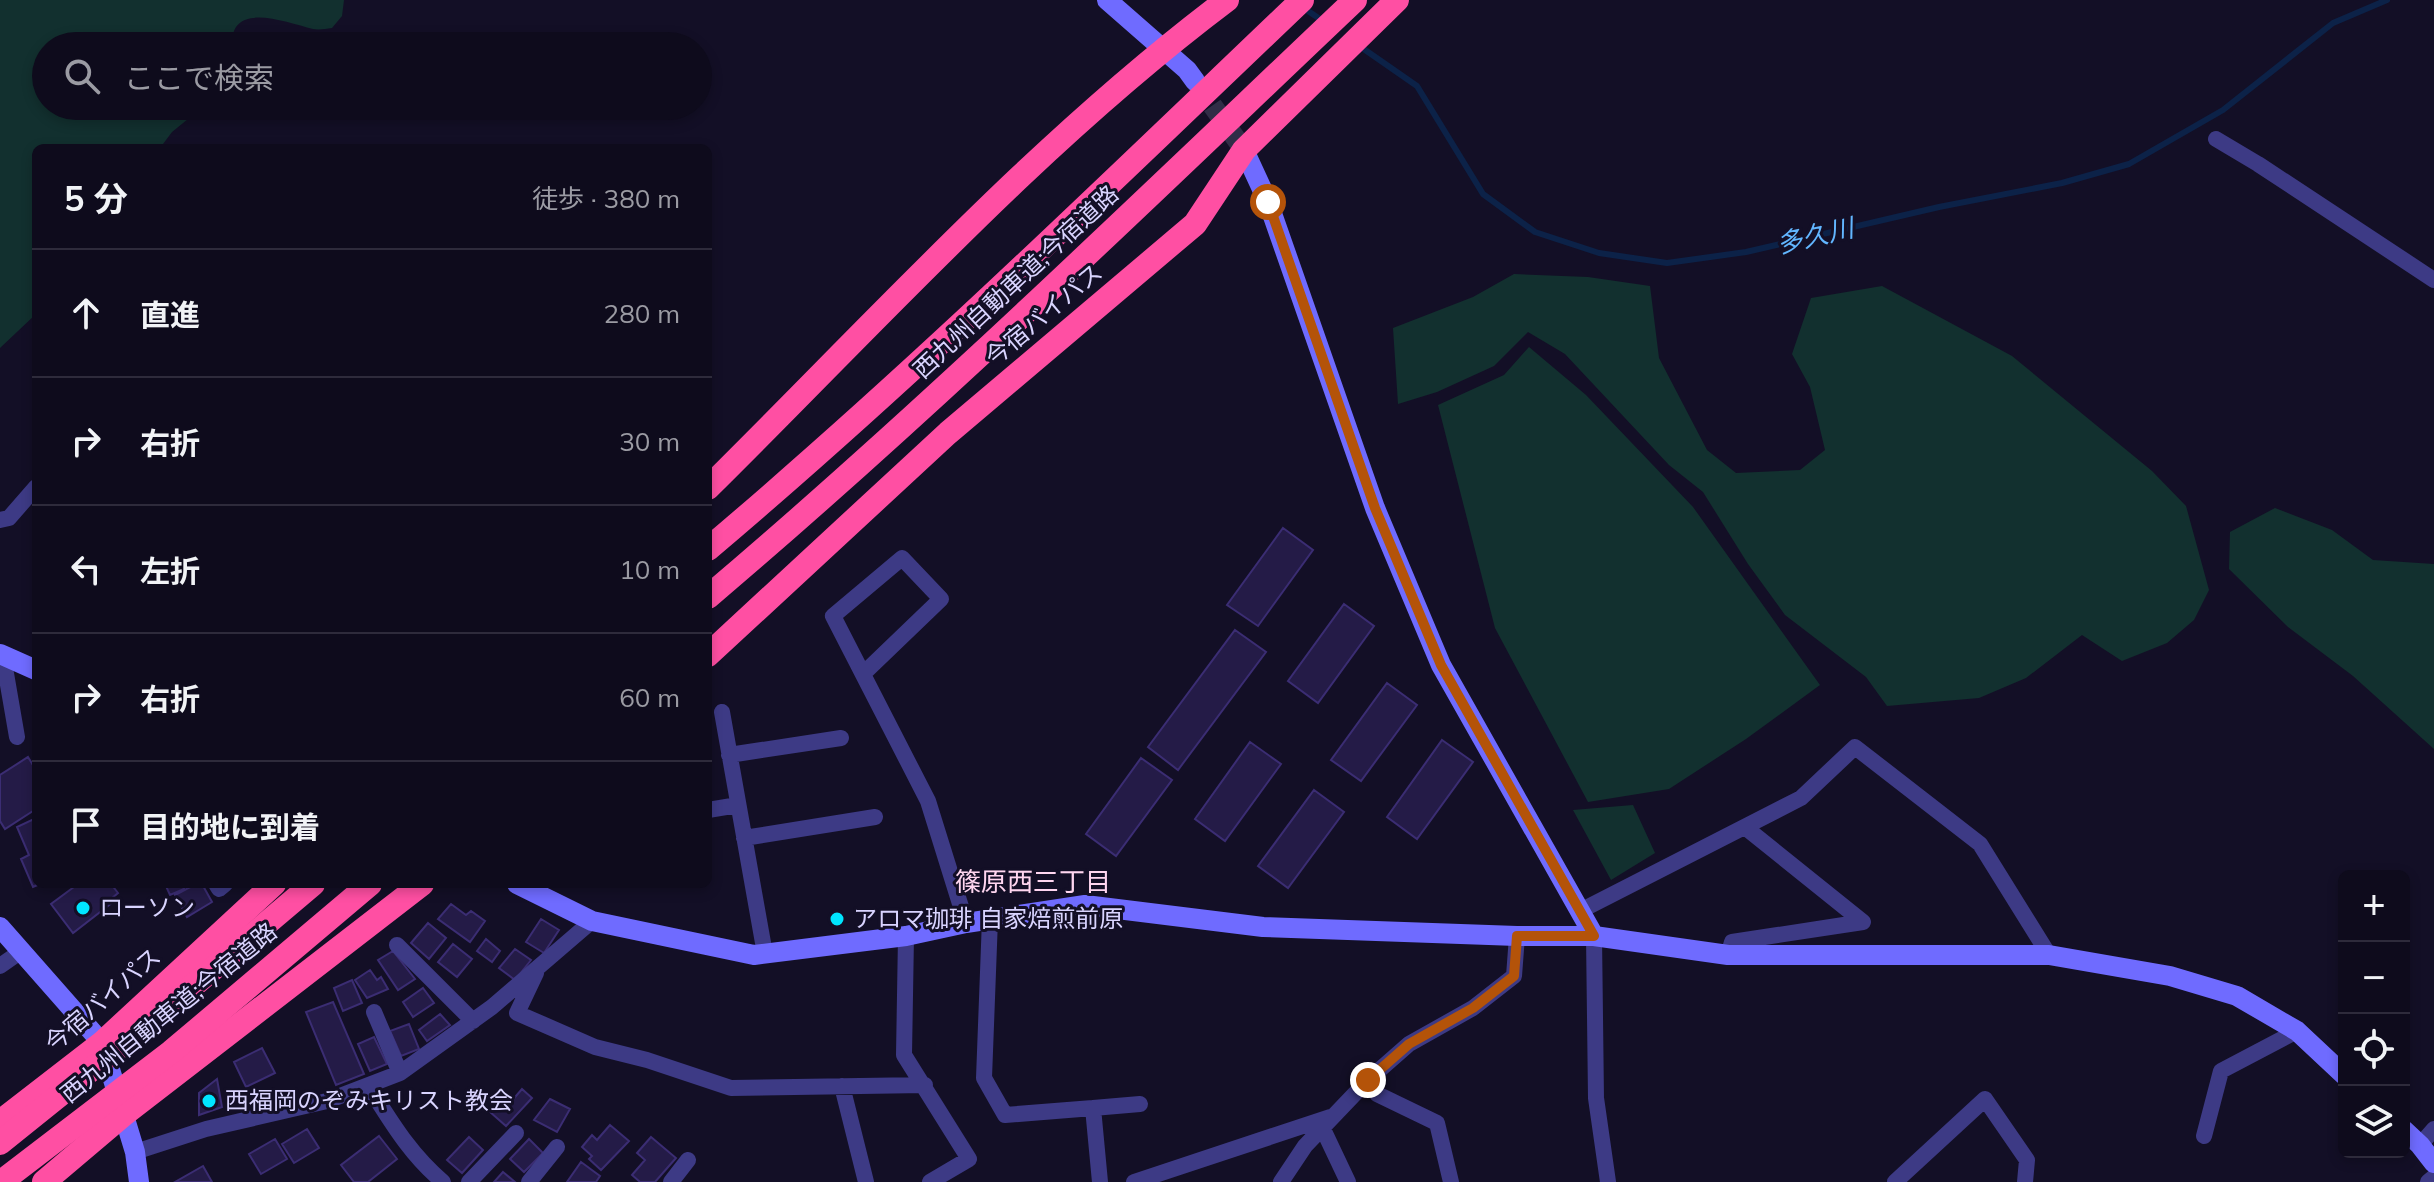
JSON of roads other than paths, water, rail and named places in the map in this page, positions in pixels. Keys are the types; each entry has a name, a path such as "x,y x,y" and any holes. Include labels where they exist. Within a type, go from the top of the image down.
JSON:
{"highway":[{"path":"712,484 1001,194 1161,50 1227,0"},
{"name":"西九州自動車道;今宿道路","path":"712,546 772,495 999,288 1302,0"},
{"name":"西九州自動車道;今宿道路","path":"712,594 796,522 1024,315 1355,0"},
{"name":"今宿バイパス","path":"712,651 948,433 1195,224 1244,150 1393,4"},
{"name":"今宿バイパス","path":"0,1122 102,1043 270,888"},
{"name":"西九州自動車道;今宿道路","path":"0,1143 148,1024 308,888"},
{"name":"西九州自動車道;今宿道路","path":"1,1182 171,1052 365,888"},
{"path":"44,1182 123,1115 417,888"}],"street":[{"path":"1107,0 1187,70 1195,81"},
{"path":"2216,139 2434,280"},
{"path":"1244,150 1268,202 1375,508 1441,665 1594,936 1596,1098 1608,1182"},
{"path":"0,520 9,518 32,492"},
{"path":"863,674 941,599 902,558 833,616 928,801 966,923"},
{"path":"1,655 32,668"},
{"path":"1,655 17,737"},
{"path":"722,712 765,954"},
{"path":"729,755 841,738"},
{"path":"1580,911 1801,798 1855,747 1980,844 2049,955"},
{"path":"712,809 738,805"},
{"path":"744,838 875,817"},
{"path":"1728,955 1732,942 1863,922 1746,828"},
{"path":"525,888 592,921 754,955 906,936 966,923 1085,905 1263,927 1594,936 1728,955 2049,955 2184,980 2237,996 2297,1031 2338,1069"},
{"path":"990,919 984,1078 1005,1115 1140,1104"},
{"path":"135,1152 206,1129 327,1101 400,1073 473,1021 592,921"},
{"path":"0,927 102,1043 135,1152 139,1182"},
{"path":"906,936 904,1055 969,1159 930,1182"},
{"path":"1281,1182 1305,1146 1368,1080 1409,1044 1473,1008 1514,976 1517,936"},
{"path":"397,945 473,1021"},
{"path":"0,966 20,952"},
{"path":"541,965 517,1013 595,1047 647,1060 731,1088 925,1085"},
{"path":"374,1012 400,1073"},
{"path":"2204,1136 2221,1071 2297,1031"},
{"path":"1368,1080 1377,1094 1437,1123 1451,1182"},
{"path":"842,1086 866,1182"},
{"path":"369,1087 407,1146 443,1182"},
{"path":"1895,1182 1985,1099 2027,1160 2025,1182"},
{"path":"1093,1108 1100,1182"},
{"path":"1134,1182 1327,1122"},
{"path":"1327,1122 1348,1182"},
{"path":"469,1182 516,1133"},
{"path":"2427,1137 2434,1163"},
{"path":"529,1182 557,1147"},
{"path":"671,1182 688,1160"},
{"path":"2428,1182 2434,1177"}],"waterway":[{"name":"多久川","path":"1358,45 1417,86 1483,194 1535,232 1599,253 1667,263 1746,252 1939,207 2062,183 2129,164 2223,110 2333,23 2387,0"},
{"name":"多久川","path":"1302,7 1323,21"}],"tunnel":[{"path":"1195,81 1244,150"}],"place":[{"name":"ローソン","path":"83,908"},
{"name":"アロマ珈琲 自家焙煎前原","path":"837,919"},
{"name":"西福岡のぞみキリスト教会","path":"209,1101"}],"district":[{"name":"篠原西三丁目","path":"1033,882"}]}
